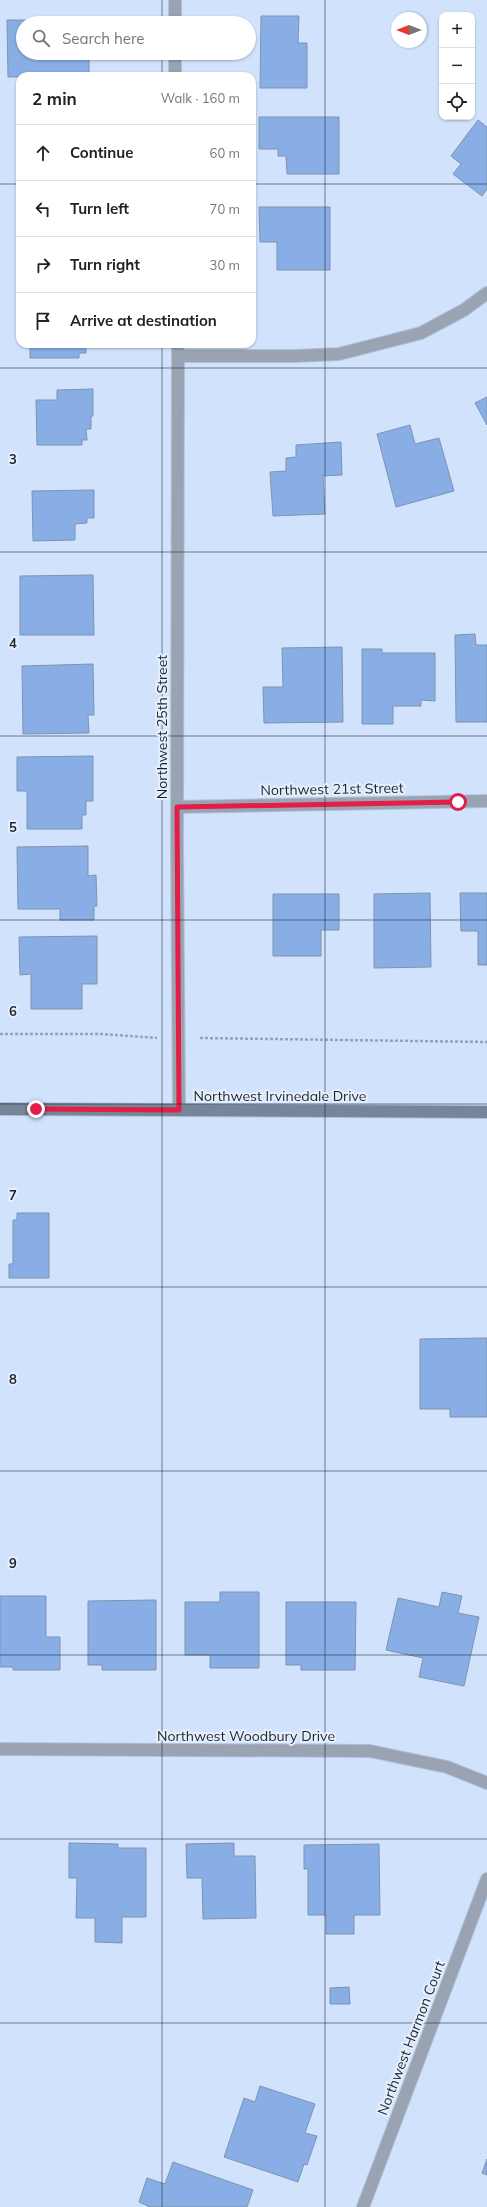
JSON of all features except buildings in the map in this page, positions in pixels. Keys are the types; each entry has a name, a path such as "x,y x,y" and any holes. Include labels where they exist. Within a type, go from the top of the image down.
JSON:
{"main road":[{"name":"Northwest Irvinedale Drive","path":"0,1109 487,1112"}],"street":[{"path":"175,0 175,16"},
{"path":"175,60 175,72"},
{"path":"178,350 294,356 339,354 421,333 464,310 487,293"},
{"name":"Northwest 25th Street","path":"178,350 177,807 179,1110"},
{"name":"Northwest 21st Street","path":"177,807 487,801"},
{"name":"Northwest Woodbury Drive","path":"0,1749 370,1751 447,1767 487,1783"},
{"name":"Northwest Harmon Court","path":"363,2207 487,1879"}],"path":[{"path":"0,1034 102,1034 157,1038"},
{"path":"208,1038 487,1042"}],"route":[{"path":"36,1109 179,1110 177,807 458,802"}]}
